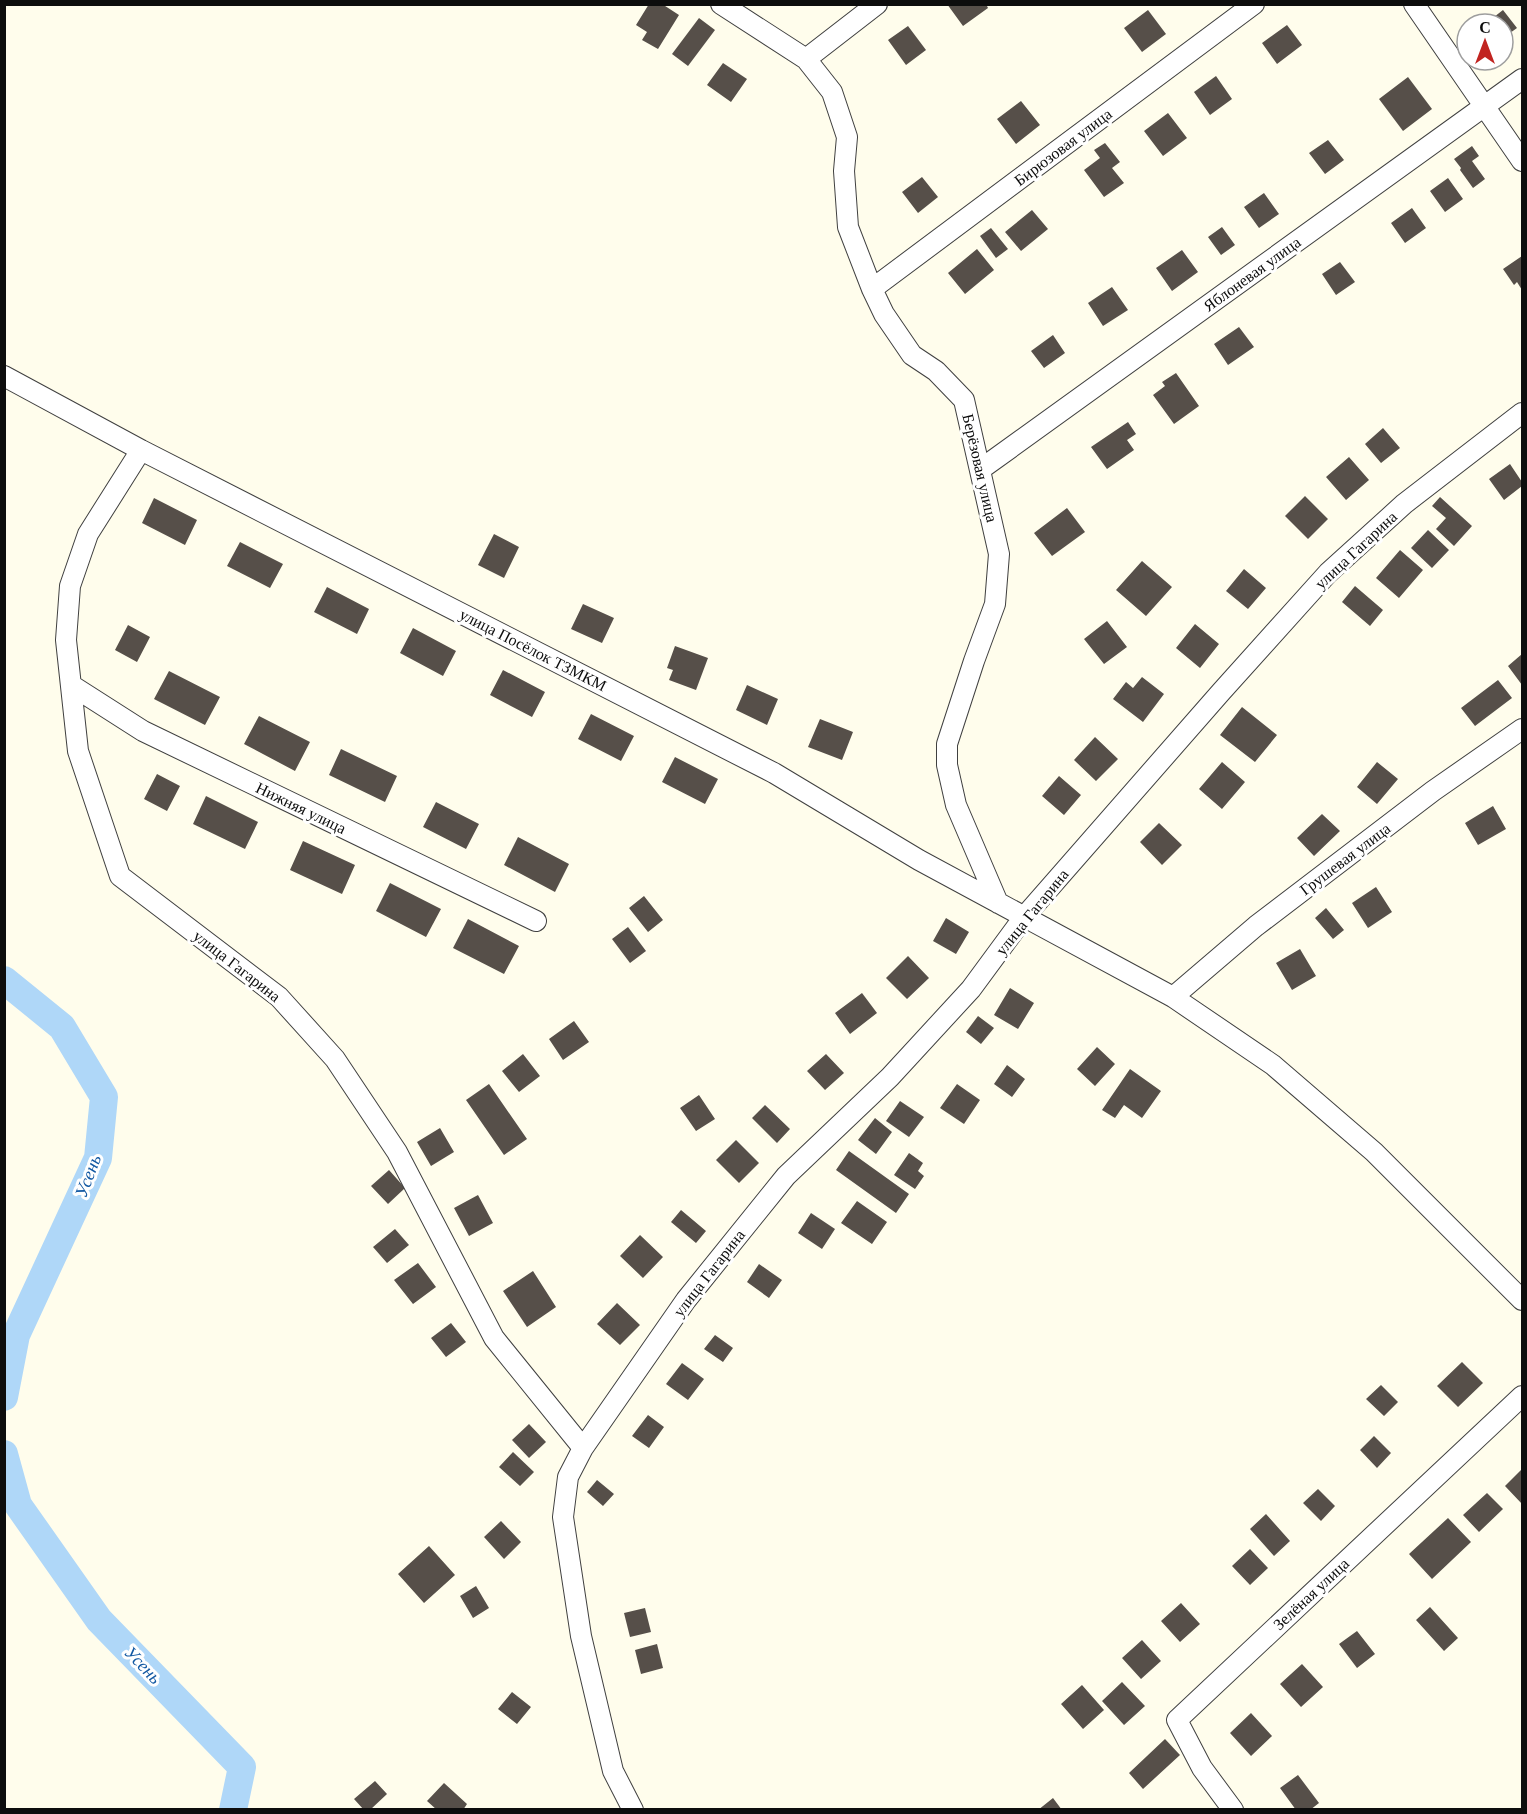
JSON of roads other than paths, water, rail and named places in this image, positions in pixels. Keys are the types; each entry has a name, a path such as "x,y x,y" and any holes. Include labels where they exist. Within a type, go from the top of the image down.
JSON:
{"street":[{"name":"Берёзовая улица","path":"721,4 806,59 832,92 847,136 844,171 848,227 872,289 884,314 912,355 936,371 964,400 999,554 995,604 947,744 947,765 956,805 998,903"},
{"path":"806,59 877,4"},
{"name":"Бирюзовая улица","path":"872,289 1254,4"},
{"path":"1414,4 1522,161"},
{"name":"Яблоневая улица","path":"981,469 1522,79"},
{"name":"улица Посёлок ТЗМКМ","path":"4,376 141,450 774,773 919,860 1173,997 1273,1065 1374,1152 1522,1300"},
{"name":"улица Гагарина","path":"633,1809 613,1771 591,1681 581,1636 563,1517 568,1477 583,1448 686,1300 786,1176 898,1068 971,989 1024,917 1328,573 1404,504 1522,413"},
{"name":"улица Гагарина","path":"141,450 88,534 70,586 66,640 78,751 120,876 279,997 335,1059 397,1152 494,1338 583,1448"},
{"name":"Нижняя улица","path":"71,685 143,731 536,921"},
{"name":"Грушевая улица","path":"1173,997 1266,919 1433,791 1522,729"},
{"name":"Зелёная улица","path":"1233,1809 1202,1768 1177,1720 1522,1396"}],"waterway":[{"name":"Усень","path":"4,980 62,1027 104,1097 98,1158 16,1335 4,1397"},
{"name":"Усень","path":"4,1454 18,1505 99,1620 242,1767 233,1810"}]}
